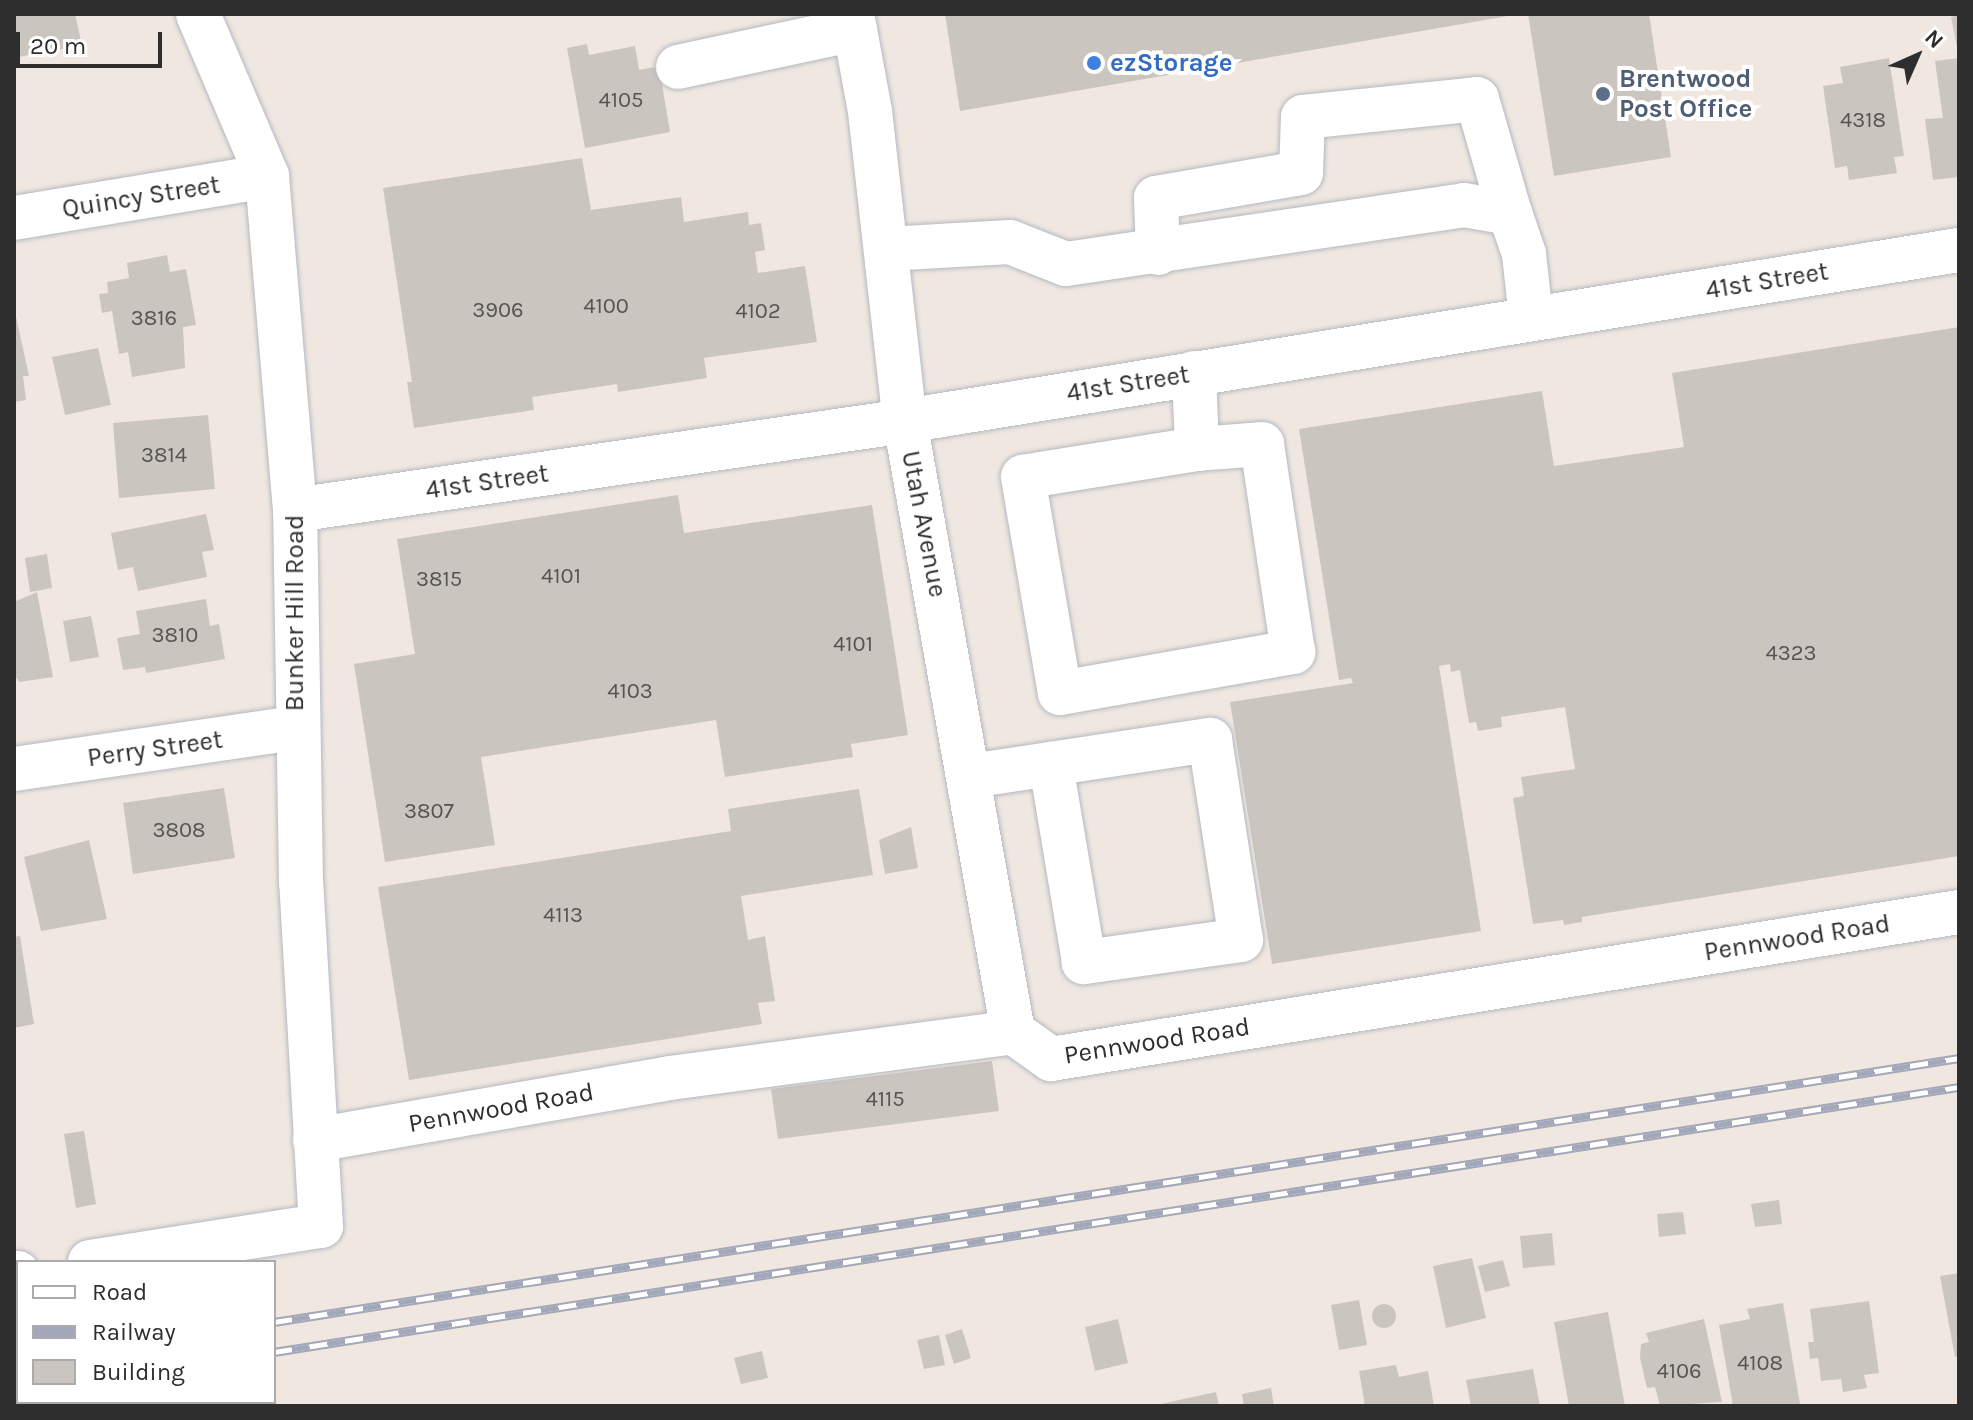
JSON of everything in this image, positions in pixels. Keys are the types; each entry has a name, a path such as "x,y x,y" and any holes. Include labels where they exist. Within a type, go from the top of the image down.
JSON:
{"street":[{"name":"Bunker Hill Road","path":"103,1260 321,1226 295,728 295,510 267,176 198,14"},
{"path":"678,67 853,22"},
{"name":"Utah Avenue","path":"853,22 886,249 905,421 971,776 1013,1032"},
{"path":"1158,253 1156,198 1301,173 1303,117 1477,99 1524,254 1531,317"},
{"name":"Quincy Street","path":"14,218 267,176"},
{"path":"886,249 1010,242 1066,264 1158,253 1464,205 1510,213"},
{"name":"41st Street","path":"295,510 905,421 1531,317 1959,250"},
{"path":"1194,373 1197,449"},
{"path":"1262,444 1293,652 1060,693 1023,477 1197,449 1262,444"},
{"name":"Perry Street","path":"14,769 295,728"},
{"path":"971,776 1210,740 1241,940 1084,962 1051,764"},
{"name":"Pennwood Road","path":"315,1140 670,1078 1013,1032 1051,1059 1959,912"}],"building":[{"path":"14,14 75,14 82,45 14,58"},
{"name":"ezStorage","path":"945,14 1508,14 1508,16 960,111"},
{"path":"1528,14 1649,14 1671,157 1554,176"},
{"path":"1959,15 1959,52 1958,52 1951,17"},
{"path":"587,44 589,55 635,46 639,70 659,66 670,132 585,148 567,48"},
{"path":"1889,58 1904,156 1894,157 1897,173 1849,180 1847,166 1835,168 1823,86 1843,83 1840,67"},
{"path":"1959,58 1959,177 1933,180 1925,119 1943,118 1935,61"},
{"path":"582,158 591,210 681,197 684,222 748,212 749,225 761,223 765,250 755,252 758,273 805,266 817,342 704,358 707,378 618,392 617,384 532,397 534,410 414,428 407,382 412,382 383,188"},
{"path":"167,255 170,272 186,269 196,325 183,327 185,368 132,377 128,352 119,354 112,311 102,313 99,294 108,293 107,282 129,278 127,263"},
{"path":"14,307 29,376 23,376 26,400 14,402"},
{"path":"1959,327 1959,856 1582,917 1582,922 1564,925 1563,920 1533,924 1513,798 1524,796 1521,777 1575,769 1565,707 1501,717 1502,727 1478,731 1476,722 1469,723 1460,670 1451,672 1450,664 1439,666 1481,931 1272,964 1230,702 1353,683 1351,678 1339,680 1299,429 1542,391 1554,466 1684,447 1672,373"},
{"path":"98,348 111,405 65,415 52,357"},
{"path":"208,415 215,489 119,498 113,423"},
{"path":"678,495 684,533 872,505 908,735 851,744 853,757 725,777 716,720 481,757 495,845 385,862 354,664 415,654 397,539"},
{"path":"206,514 214,550 202,552 207,577 138,591 133,567 118,570 111,533"},
{"path":"47,554 52,588 30,592 25,558"},
{"path":"37,592 53,677 19,682 14,674 14,602"},
{"path":"206,599 210,626 219,624 225,659 146,673 145,667 123,670 117,638 140,634 136,611"},
{"path":"91,616 99,657 70,662 63,621"},
{"path":"224,788 235,858 133,874 123,803"},
{"path":"859,789 873,875 741,896 748,940 765,936 775,1001 758,1003 762,1024 409,1080 378,887 731,831 728,809"},
{"path":"911,827 918,868 885,874 879,840"},
{"path":"89,840 107,919 41,931 24,857"},
{"path":"20,936 34,1024 14,1028 14,937"},
{"path":"992,1061 999,1111 778,1139 771,1089"},
{"path":"84,1131 96,1204 76,1208 64,1134"},
{"path":"1779,1200 1782,1224 1755,1227 1751,1204"},
{"path":"1683,1212 1686,1234 1659,1237 1657,1214"},
{"path":"1552,1233 1555,1265 1523,1268 1520,1236"},
{"path":"1472,1258 1486,1318 1446,1328 1433,1266"},
{"path":"1503,1260 1510,1286 1485,1292 1478,1266"},
{"path":"1959,1273 1959,1356 1955,1357 1940,1276"},
{"path":"1359,1300 1367,1345 1339,1350 1331,1305"},
{"path":"1869,1301 1879,1373 1864,1375 1867,1388 1843,1392 1841,1379 1821,1381 1818,1358 1810,1359 1808,1342 1814,1342 1810,1309"},
{"path":"1783,1303 1800,1404 1733,1406 1719,1325 1750,1319 1747,1309"},
{"path":"1384,1304 1395,1311 1396,1316 1389,1327 1384,1328 1373,1321 1372,1316 1379,1305"},
{"path":"1608,1312 1625,1406 1569,1406 1554,1322"},
{"path":"1118,1319 1128,1363 1095,1371 1085,1327"},
{"path":"1704,1319 1722,1402 1660,1406 1655,1387 1647,1388 1640,1358 1641,1344 1649,1342 1646,1333"},
{"path":"962,1329 971,1358 954,1364 945,1335"},
{"path":"939,1335 945,1365 924,1369 917,1340"},
{"path":"762,1351 768,1378 741,1384 734,1358"},
{"path":"1396,1365 1399,1377 1428,1371 1434,1406 1365,1406 1359,1371"},
{"path":"1533,1369 1540,1406 1471,1406 1466,1380"},
{"path":"1271,1388 1274,1406 1244,1406 1242,1394"},
{"path":"1216,1392 1219,1406 1156,1405"}],"railway":[{"path":"276,1322 1959,1058"},
{"path":"276,1352 1959,1087"}],"place":[{"name":"ezStorage","path":"1094,63"},
{"name":"Brentwood Post Office","path":"1603,94"}]}
